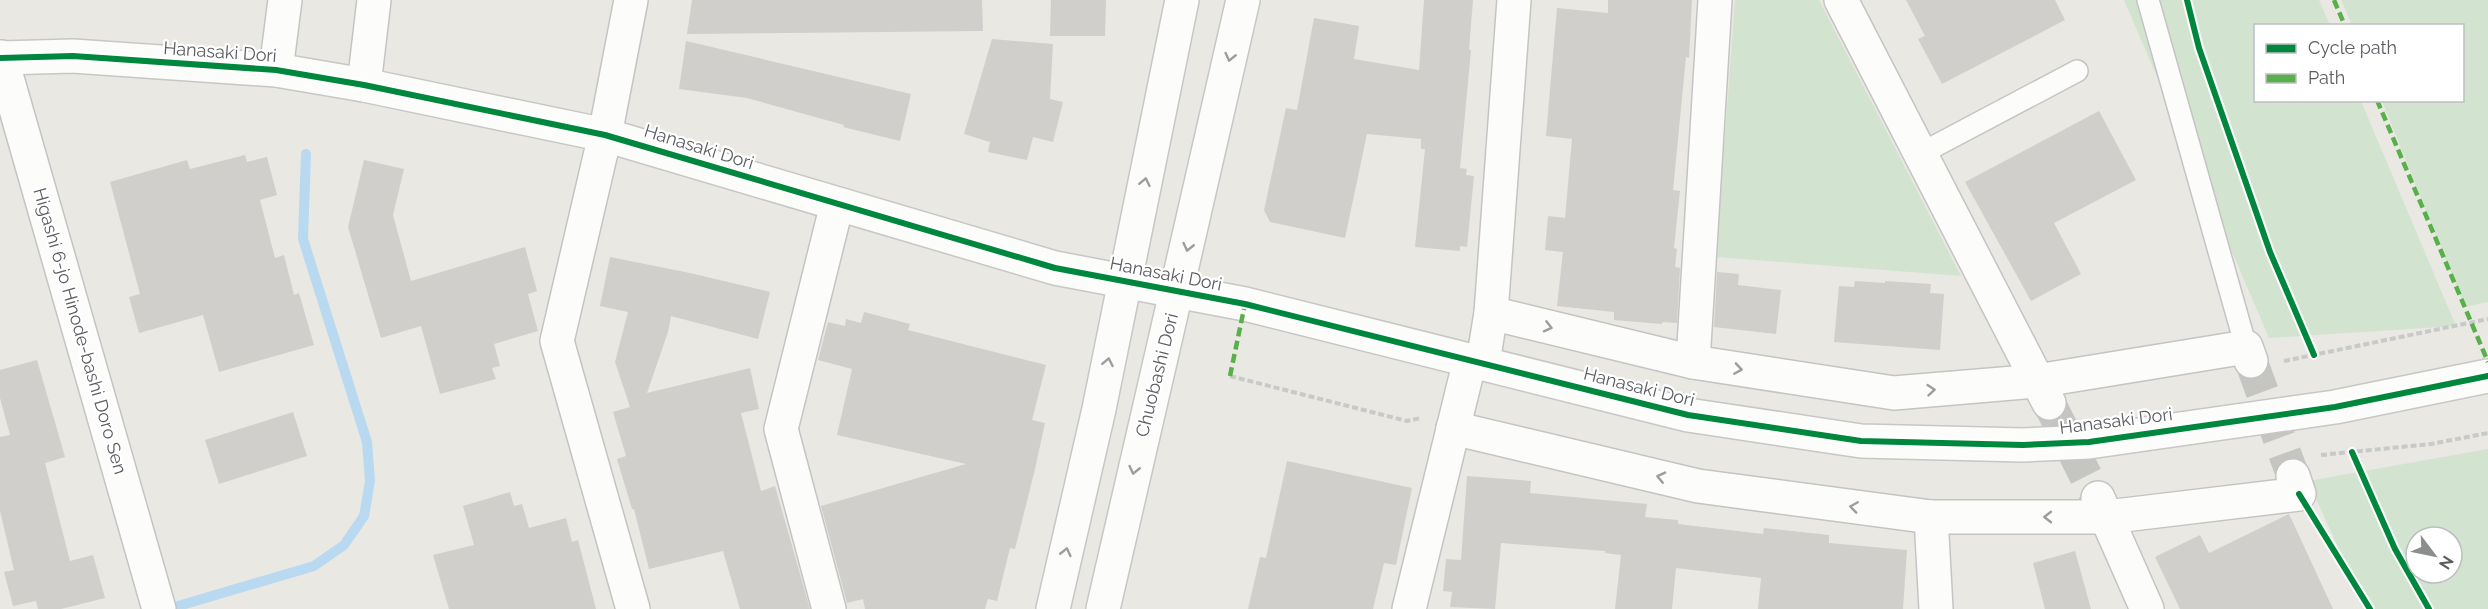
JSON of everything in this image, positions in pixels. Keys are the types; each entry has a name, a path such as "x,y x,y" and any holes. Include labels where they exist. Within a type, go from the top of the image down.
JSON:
{"street":[{"path":"276,70 285,0"},
{"path":"364,85 374,0"},
{"path":"631,0 605,135 557,341 633,609"},
{"path":"1053,609 1099,409 1182,0"},
{"name":"Chuobashi Dori","path":"1103,609 1178,291 1243,0"},
{"path":"1409,609 1456,419 1491,313 1514,0"},
{"path":"1693,362 1715,0"},
{"path":"1841,0 2043,392"},
{"name":"Hanasaki Dori","path":"0,56 73,56 276,70 364,85 605,135 1054,268 1245,304 1688,416 1861,441 2023,445 2089,442 2335,406 2488,376"},
{"name":"Higashi 6-jo Hinode-bashi Doro Sen","path":"0,56 156,597"},
{"path":"829,609 781,429 837,204"},
{"path":"1491,313 1693,362 1894,393 2043,392 2249,354"},
{"path":"1456,419 1698,486 1931,517 2299,494 2293,476"},
{"path":"2102,508 2147,609"},
{"path":"1931,517 1936,609"}],"lane":[{"path":"2148,0 2249,354"},
{"path":"1920,154 2077,71"}],"path":[{"path":"2291,359 2488,319"},
{"path":"2310,345 2314,355"},
{"path":"1230,376 1407,421 1456,419"},
{"path":"2431,444 2488,433"},
{"path":"2352,452 2357,462"}],"green space":[{"path":"1735,0 1819,0 1961,276 1716,257"},
{"path":"2124,0 2319,0 2330,24 2254,24 2254,102 2361,102 2456,326 2269,338"},
{"path":"2341,0 2488,0 2488,302 2465,307 2382,102 2464,102 2464,24 2352,24"},
{"path":"2488,449 2488,609 2366,609 2308,481"}],"building":[{"path":"692,0 982,0 983,31 687,34"},
{"path":"1051,0 1106,0 1105,36 1050,36"},
{"path":"1424,0 1473,0 1469,50 1471,50 1460,168 1467,169 1466,175 1474,176 1467,247 1460,246 1460,251 1415,247 1425,149 1421,149 1421,139 1367,134 1345,238 1270,222 1264,210 1286,108 1297,110 1314,18 1359,26 1354,59 1419,70"},
{"path":"1608,0 1692,0 1689,58 1686,57 1673,190 1680,191 1674,248 1677,249 1675,267 1680,268 1677,323 1614,320 1614,312 1557,306 1563,252 1545,250 1548,216 1565,218 1572,139 1546,136 1557,8 1608,13"},
{"path":"1906,0 2055,0 2065,20 1942,84 1918,39 1925,36"},
{"path":"992,39 1053,44 1050,99 1063,102 1053,142 1033,137 1027,160 988,152 990,142 964,134"},
{"path":"686,41 911,94 900,141 843,127 844,125 747,98 679,89"},
{"path":"2099,111 2136,180 2054,223 2081,274 2031,301 1965,182"},
{"path":"245,155 247,162 267,157 277,195 260,200 275,258 284,255 294,295 299,293 314,345 219,372 203,315 139,333 129,297 140,294 110,182 187,160 190,169"},
{"path":"364,160 404,169 393,215 411,281 525,247 537,291 528,294 538,331 494,344 500,366 492,368 496,379 440,394 421,326 381,338 348,227"},
{"path":"610,257 770,292 758,339 671,316 668,332 647,393 750,368 759,409 741,413 761,491 775,486 810,609 740,609 723,551 649,569 634,509 632,509 617,459 626,456 613,412 630,407 615,362 628,312 600,306"},
{"path":"1717,272 1739,274 1738,285 1781,290 1776,334 1714,327"},
{"path":"1855,281 1931,284 1930,293 1944,294 1940,350 1834,342 1839,286 1854,287"},
{"path":"864,312 910,324 908,330 1046,365 1032,420 1045,423 1015,549 1010,548 997,601 988,599 985,609 865,609 863,599 847,603 821,506 966,464 837,435 852,369 818,360 828,322 845,326 846,319 861,323"},
{"path":"37,360 65,457 45,463 70,561 93,555 105,598 61,609 38,609 36,601 13,606 4,572 14,570 0,511 0,437 10,435 0,398 0,370"},
{"path":"293,412 307,456 219,484 205,440"},
{"path":"1287,461 1412,488 1396,565 1384,563 1373,609 1248,609 1260,557 1266,558"},
{"path":"1467,476 1531,481 1530,493 1647,504 1645,517 1678,520 1678,524 1763,534 1764,528 1829,535 1829,543 1907,550 1903,609 1758,609 1761,578 1676,568 1672,609 1615,609 1621,555 1605,553 1605,551 1501,543 1495,609 1450,607 1452,592 1443,591 1446,559 1461,560"},
{"path":"510,492 514,506 522,504 529,528 566,518 572,542 578,540 596,609 449,609 433,555 474,545 463,506"},
{"path":"2289,514 2333,609 2180,609 2155,557 2200,535 2209,553"},
{"path":"2075,551 2091,609 2045,609 2033,563"}],"waterway":[{"path":"168,609 314,566 344,545 364,516 370,481 367,442 303,239 306,154"}],"tunnel":[{"path":"2251,361 2293,476"},
{"path":"2049,403 2097,498"}],"marked path":[{"path":"2334,0 2344,24"},
{"path":"2378,102 2488,362"},
{"path":"1230,376 1245,304"}],"cycle path":[{"path":"2187,0 2199,48 2270,252 2314,355"},
{"path":"0,58 73,56 276,70 364,85 605,135 1055,268 1245,304 1688,415 1861,441 2023,445 2089,442 2335,407 2488,376"},
{"path":"2352,452 2395,549 2429,609"},
{"path":"2299,494 2370,609"}]}
